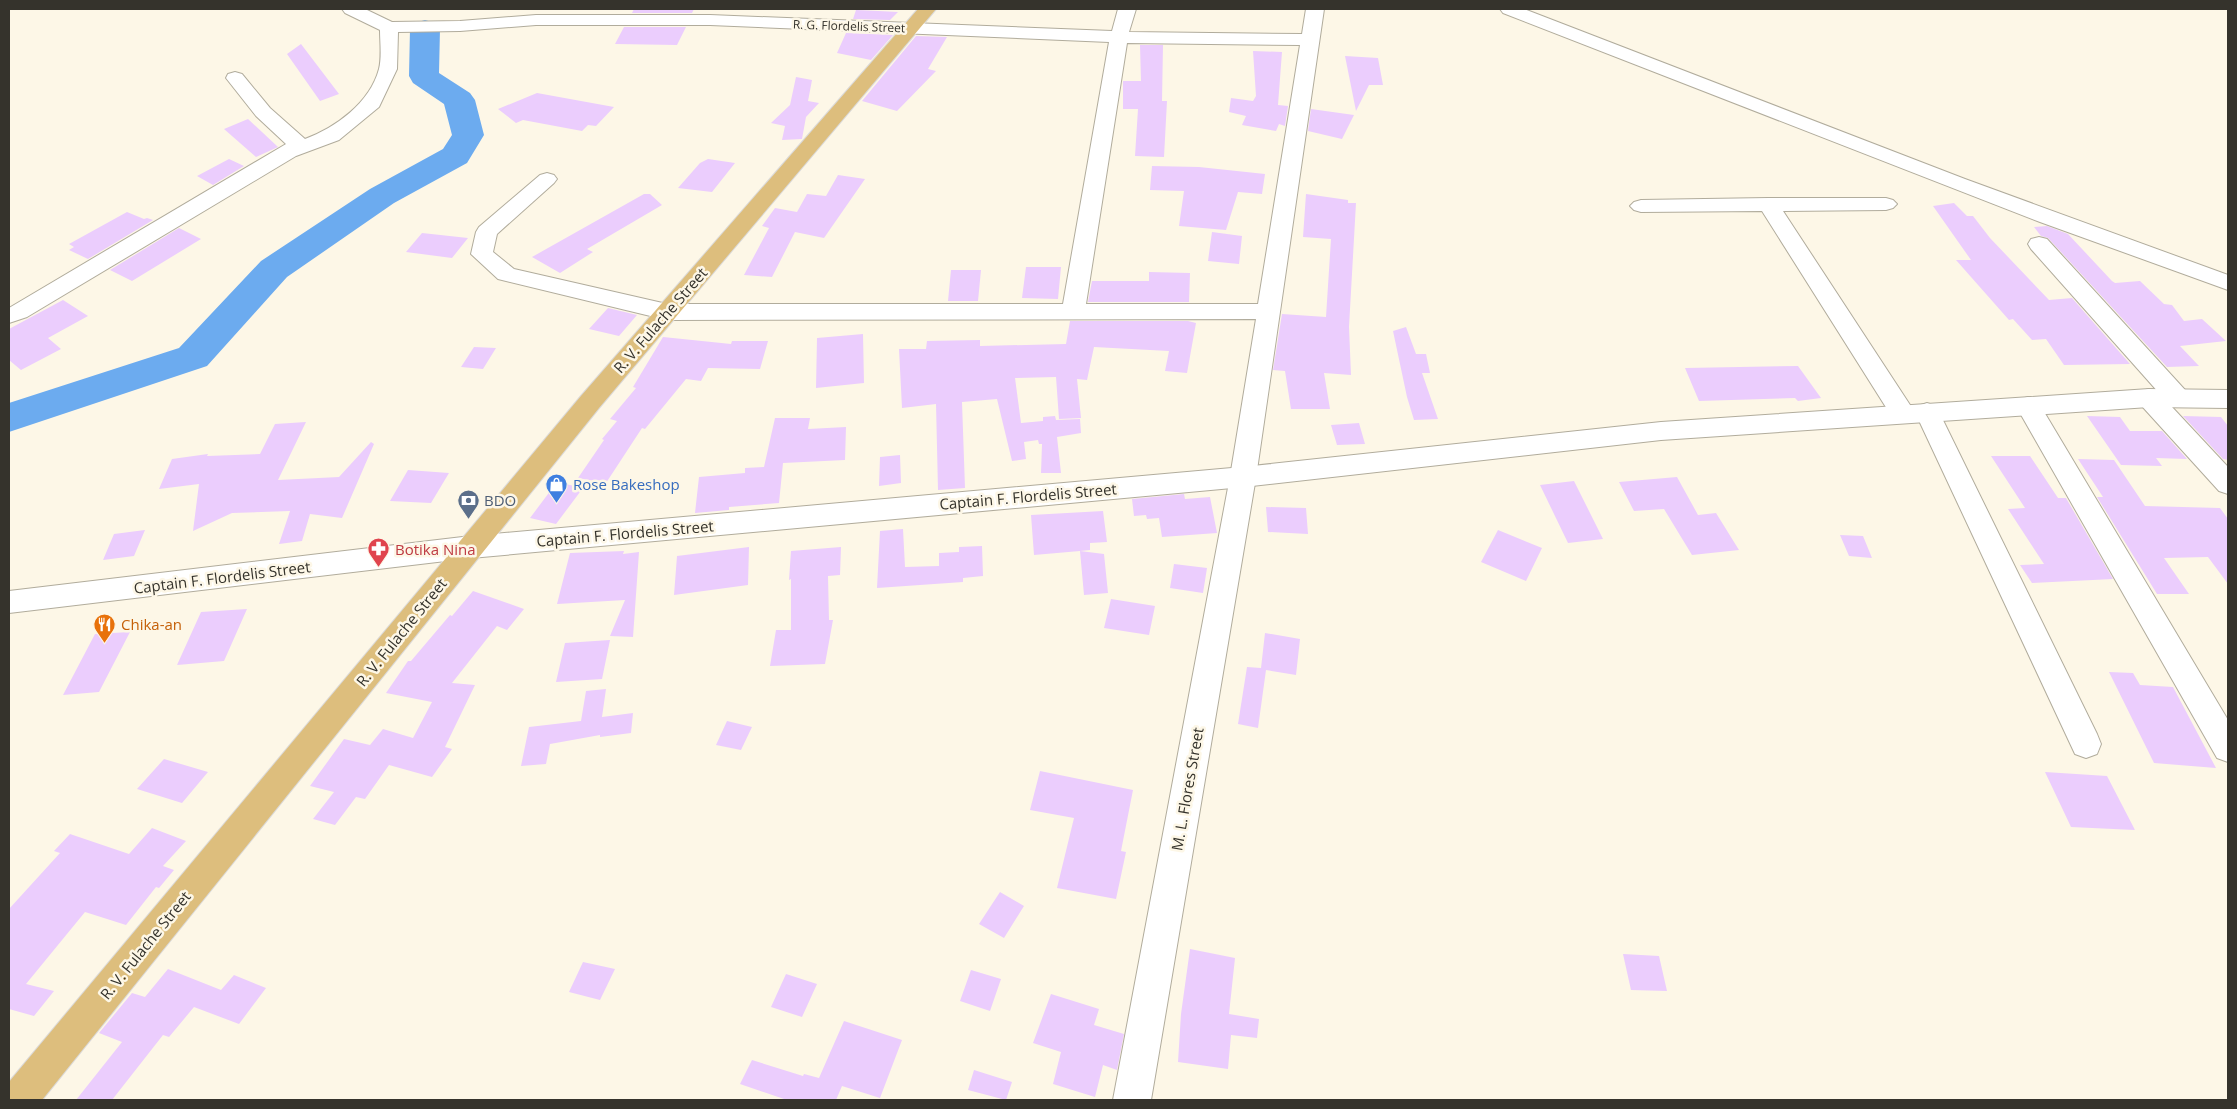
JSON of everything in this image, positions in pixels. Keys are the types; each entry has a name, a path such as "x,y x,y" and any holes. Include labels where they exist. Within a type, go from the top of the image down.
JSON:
{"main road":[{"name":"R. V. Fulache Street","path":"18,1100 471,547 667,312 919,18"}],"street":[{"path":"288,152 332,136 372,102 388,69 389,26 351,9"},
{"path":"1073,311 1118,38 1127,9"},
{"name":"M. L. Flores Street","path":"1132,1100 1242,477 1308,40 1315,9"},
{"path":"1509,9 1717,88 1819,130 2228,283"},
{"name":"R. G. Flordelis Street","path":"389,26 460,26 536,20 919,18 1118,38 1308,40"},
{"path":"9,316 19,312 288,152 296,145 295,140 263,112 235,78"},
{"path":"547,179 488,232 482,254 506,274 667,312 1268,311"},
{"path":"1768,204 1915,413 2086,744"},
{"path":"1640,206 1886,204"},
{"path":"2039,244 2177,397"},
{"path":"2149,398 2228,484"},
{"name":"Captain F. Flordelis Street","path":"9,602 471,547 1242,477 1661,431 2149,398 2228,399"},
{"path":"2028,406 2228,748"}],"building":[{"path":"634,9 694,9 692,13 632,13"},
{"path":"856,10 898,12 890,20 853,19"},
{"path":"624,27 686,27 677,45 615,44"},
{"path":"846,33 893,35 871,60 837,53"},
{"path":"916,36 947,37 928,69 936,71 897,111 862,101"},
{"path":"301,44 339,94 320,101 287,54"},
{"path":"1140,45 1163,45 1162,101 1167,101 1164,157 1135,156 1138,109 1123,109 1123,81 1141,81"},
{"path":"1253,51 1282,52 1278,105 1288,106 1285,126 1279,124 1276,131 1242,125 1246,116 1229,112 1231,98 1253,101 1256,96"},
{"path":"1345,56 1378,58 1383,85 1369,85 1356,111"},
{"path":"796,77 812,80 808,101 819,103 806,117 802,139 782,140 785,126 771,123 790,105"},
{"path":"537,93 614,107 596,126 588,125 582,131 523,120 516,123 498,109"},
{"path":"1311,109 1354,115 1342,139 1308,131"},
{"path":"248,119 278,147 256,157 224,129"},
{"path":"229,159 244,166 213,185 197,176"},
{"path":"708,159 735,163 712,192 678,188 700,163"},
{"path":"1152,166 1199,167 1265,174 1262,194 1238,192 1226,230 1179,226 1184,191 1150,190"},
{"path":"838,175 865,179 824,238 795,232 772,277 744,275 769,228 762,226 775,208 797,212 807,194 826,196"},
{"path":"644,194 650,194 662,205 587,249 593,252 560,273 532,257"},
{"path":"1306,194 1348,200 1348,203 1356,203 1349,327 1351,375 1324,373 1330,409 1291,409 1285,371 1273,370 1282,314 1326,317 1331,239 1303,237"},
{"path":"1954,203 1967,216 1973,216 1990,238 2049,300 2072,298 2130,364 2064,365 2046,339 2032,340 2013,319 2009,320 1956,260 1971,260 1933,206"},
{"path":"127,212 144,219 153,220 88,259 69,250 74,247 69,244"},
{"path":"2047,226 2068,234 2115,283 2140,281 2164,304 2172,305 2184,321 2202,319 2226,341 2180,346 2199,366 2167,367 2048,238 2041,236 2034,227"},
{"path":"179,228 201,239 132,281 110,270"},
{"path":"1212,232 1242,236 1239,264 1208,261"},
{"path":"422,233 468,238 452,258 406,252"},
{"path":"1026,267 1061,267 1058,299 1022,298"},
{"path":"951,270 981,270 978,301 948,301"},
{"path":"1149,272 1190,273 1189,302 1088,302 1092,281 1149,281"},
{"path":"63,300 88,316 48,338 61,349 21,370 9,360 9,329"},
{"path":"608,308 637,315 619,336 589,329"},
{"path":"1070,321 1188,321 1196,323 1187,373 1165,371 1169,351 1094,347 1087,380 1077,379 1081,418 1059,419 1056,377 1015,378 1021,423 1043,421 1043,417 1055,416 1056,420 1080,419 1081,433 1057,437 1061,473 1041,473 1042,444 1039,444 1038,440 1024,442 1026,459 1012,461 997,399 962,402 965,488 938,490 936,404 902,408 899,349 926,349 927,341 980,340 980,346 1066,344"},
{"path":"1406,327 1416,354 1426,354 1430,373 1422,373 1438,419 1414,420 1407,397 1393,331"},
{"path":"863,334 864,383 816,388 817,338"},
{"path":"663,337 731,344 732,341 768,341 760,369 708,368 701,381 686,379 645,429 642,428 606,483 578,478 604,440 602,439 617,421 610,419 636,388 633,387"},
{"path":"474,347 496,348 483,369 461,367"},
{"path":"1798,366 1821,398 1798,401 1795,398 1699,401 1685,368"},
{"path":"2087,416 2120,417 2130,431 2162,431 2187,459 2156,458 2162,466 2121,465"},
{"path":"2183,416 2221,417 2228,426 2228,460 2223,459"},
{"path":"775,418 810,418 808,429 846,427 845,460 783,463 779,503 729,507 729,510 695,513 699,477 745,473 745,468 764,467"},
{"path":"306,422 278,480 339,477 371,442 374,444 342,518 310,514 302,541 279,544 290,511 232,513 193,531 199,484 159,489 172,459 208,454 207,456 260,454 275,424"},
{"path":"1359,423 1365,444 1337,445 1331,425"},
{"path":"900,455 901,483 879,486 880,457"},
{"path":"1991,456 2030,456 2058,498 2066,498 2113,579 2032,583 2020,565 2044,564 2008,509 2025,508"},
{"path":"2078,459 2114,460 2145,506 2220,508 2228,519 2228,584 2208,557 2164,558 2189,594 2157,594 2097,497 2103,497"},
{"path":"408,470 449,473 431,503 390,501"},
{"path":"1677,477 1698,515 1716,513 1739,550 1692,555 1664,509 1634,511 1619,482"},
{"path":"1574,481 1603,539 1568,543 1540,485"},
{"name":"Rose Bakeshop","path":"557,482 583,488 556,524 530,518"},
{"path":"1184,494 1185,499 1210,497 1217,533 1162,537 1159,518 1147,519 1146,515 1134,516 1132,499"},
{"path":"1266,507 1306,508 1308,534 1268,532"},
{"path":"1103,511 1107,542 1090,543 1090,550 1034,555 1031,515"},
{"path":"903,529 905,567 939,566 939,553 959,552 959,547 982,546 983,576 963,578 963,582 877,588 880,531"},
{"path":"145,530 134,556 103,560 114,534"},
{"path":"1498,530 1542,548 1526,581 1481,562"},
{"path":"1840,535 1863,536 1872,558 1849,556"},
{"path":"749,547 748,585 674,595 677,556"},
{"path":"841,547 840,575 828,576 829,620 833,620 825,664 770,666 776,630 791,630 791,579 789,580 791,551"},
{"path":"624,551 623,554 639,552 633,637 610,636 625,600 557,604 570,553"},
{"path":"1080,551 1104,554 1108,593 1084,595"},
{"path":"1174,564 1207,568 1203,593 1170,588"},
{"path":"473,591 524,609 507,630 497,626 452,683 475,685 445,747 452,749 432,777 389,765 365,799 356,797 335,825 313,819 334,792 310,786 344,739 370,745 383,729 413,738 432,702 386,693 408,661 411,661"},
{"path":"1111,599 1155,606 1149,635 1104,628"},
{"path":"247,609 224,661 177,665 201,612"},
{"path":"130,632 99,692 63,695 95,634"},
{"path":"1265,633 1300,639 1296,675 1266,670 1258,728 1238,724 1247,667 1261,668"},
{"path":"610,640 602,679 556,682 565,643"},
{"path":"2109,672 2133,673 2140,685 2173,687 2216,768 2154,763"},
{"path":"606,689 602,717 633,713 631,733 600,737 600,735 550,744 546,764 521,766 529,727 581,721 586,691"},
{"path":"727,721 752,727 741,750 716,745"},
{"path":"164,759 208,772 182,803 137,789"},
{"path":"1040,771 1133,790 1121,851 1126,852 1116,899 1057,888 1074,818 1030,810"},
{"path":"2045,772 2107,776 2135,830 2071,827"},
{"path":"152,828 186,841 163,866 174,870 159,888 156,887 126,925 85,912 26,984 54,991 34,1016 9,1009 9,909 60,853 54,851 70,834 129,854"},
{"path":"1000,892 1024,906 1004,938 979,924"},
{"path":"1190,949 1235,958 1229,1014 1259,1019 1257,1038 1231,1035 1228,1069 1178,1062 1181,1014"},
{"path":"1623,954 1659,956 1667,991 1631,990"},
{"path":"583,962 615,969 600,1000 569,992"},
{"path":"168,969 221,990 234,975 266,988 239,1024 194,1007 169,1037 163,1035 112,1100 76,1100 122,1042 99,1033 132,993 145,997"},
{"path":"971,970 1001,979 990,1011 960,1001"},
{"path":"786,974 817,984 802,1017 771,1007"},
{"path":"1051,994 1099,1009 1094,1025 1124,1034 1117,1070 1103,1065 1095,1097 1053,1084 1061,1052 1033,1043"},
{"path":"844,1021 902,1040 880,1098 842,1086 836,1100 787,1100 740,1084 752,1060 803,1076 804,1074 819,1078"},
{"path":"974,1070 1012,1082 1006,1100 968,1090"}],"waterway":[{"path":"9,418 193,357 274,269 382,196 455,156 468,135 459,100 424,76 425,29"}],"place":[{"name":"Rose Bakeshop","path":"557,503"},
{"name":"BDO","path":"468,519"},
{"name":"Botika Nina","path":"379,568"},
{"name":"Chika-an","path":"105,643"}]}
